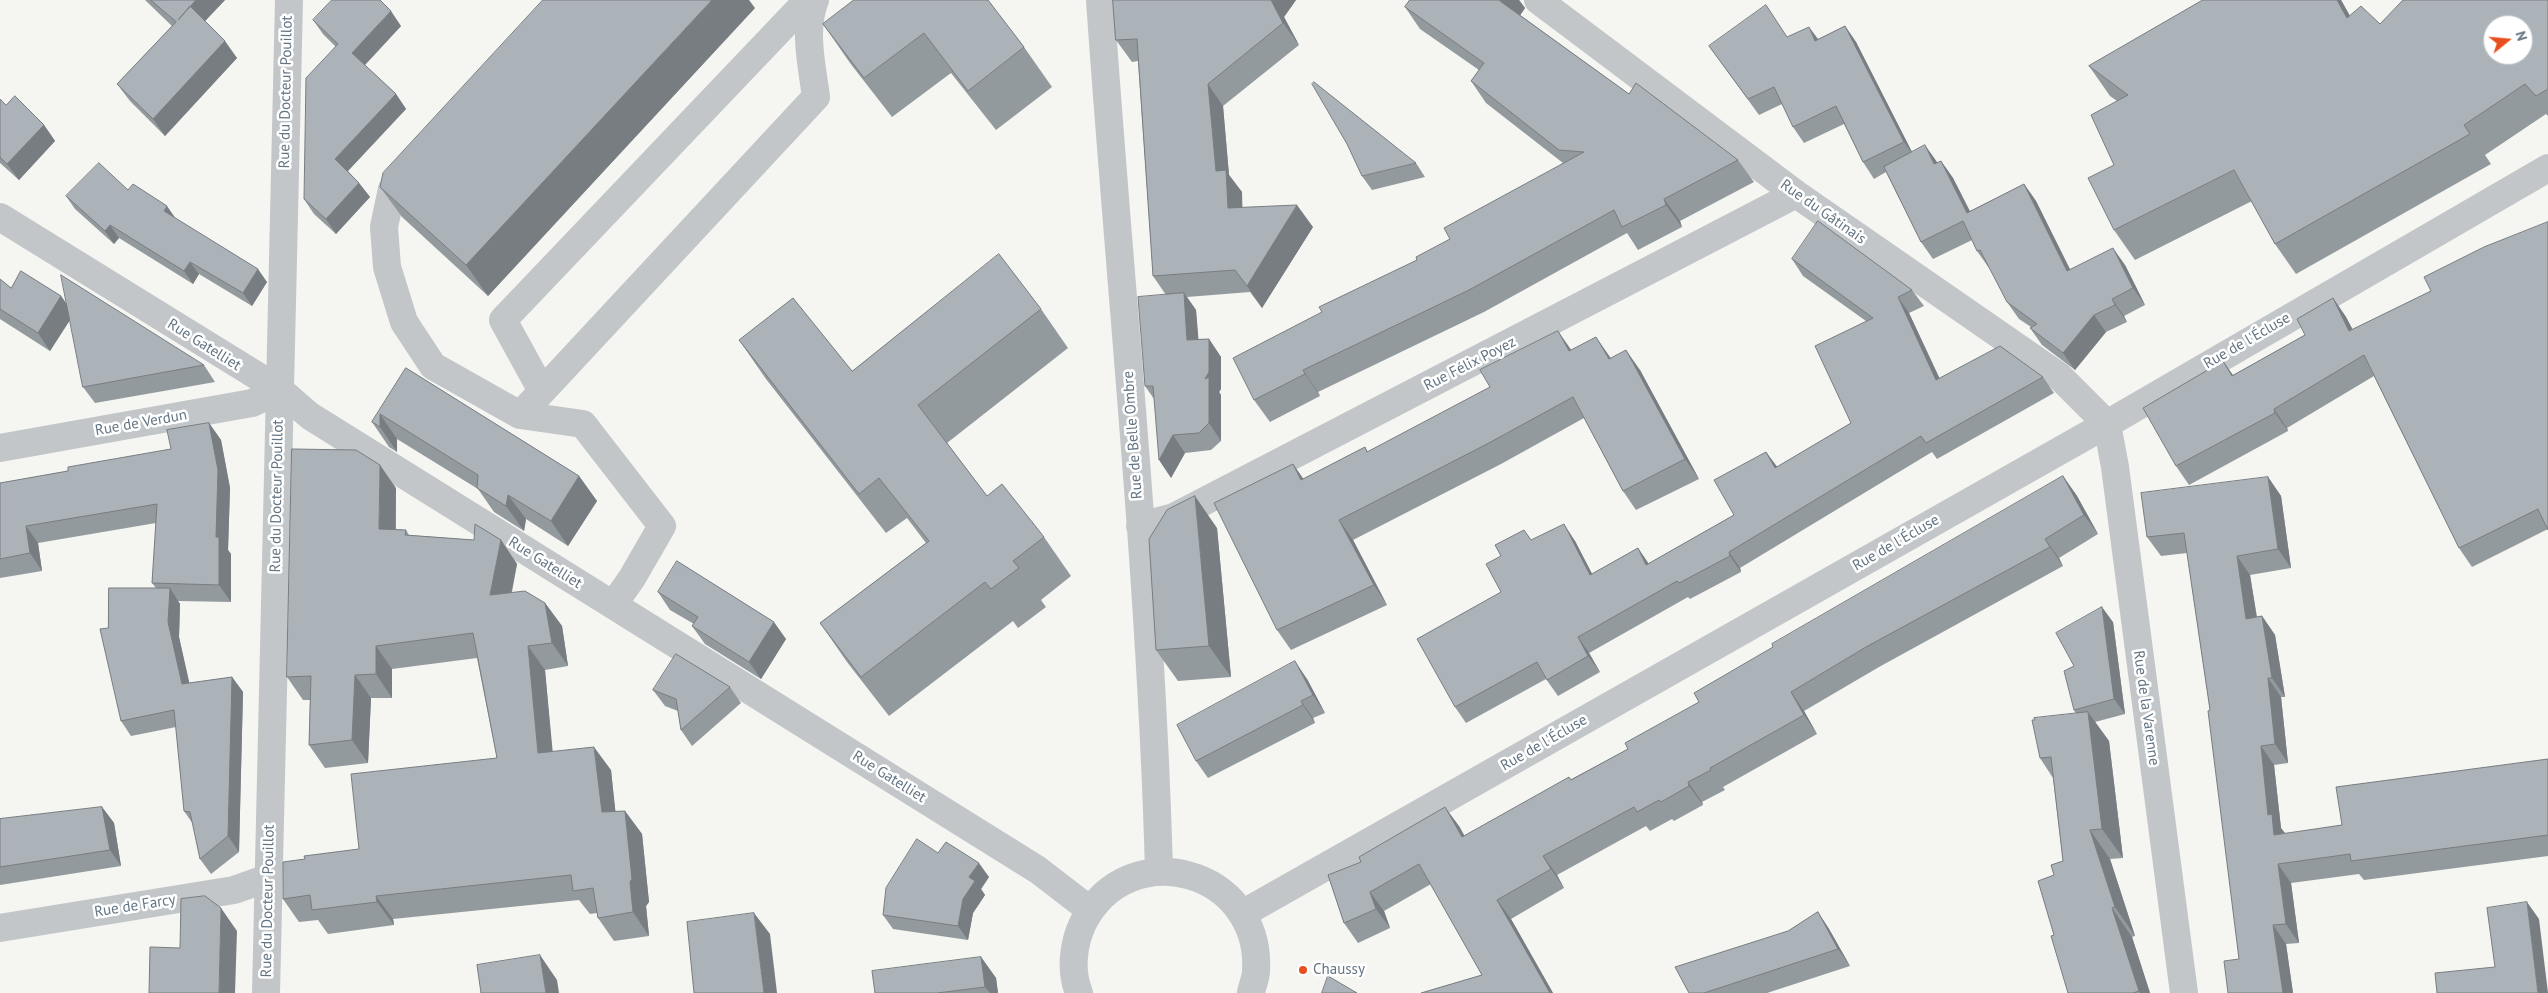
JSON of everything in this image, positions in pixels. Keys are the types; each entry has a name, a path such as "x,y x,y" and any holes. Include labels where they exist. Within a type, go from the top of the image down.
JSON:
{"street":[{"name":"Rue du Docteur Pouillot","path":"266,993 289,0"},
{"path":"542,392 503,320 808,0"},
{"path":"520,415 816,97 810,44 811,12 815,0"},
{"name":"Rue de Belle Ombre","path":"1100,0 1140,526 1157,790 1159,871"},
{"name":"Rue du Gâtinais","path":"1538,0 1796,194 2059,376 2107,424"},
{"path":"426,154 392,189 384,227 387,267 404,322 433,366 520,415 583,424 662,526 632,578 613,605"},
{"name":"Rue de l'Écluse","path":"1242,914 2107,424 2548,168"},
{"name":"Rue Félix Poyez","path":"1140,526 1174,517 1796,194"},
{"name":"Rue Gatelliet","path":"0,217 280,390 310,416 1038,870 1090,910"},
{"name":"Rue de Verdun","path":"0,448 252,403 280,390"},
{"name":"Rue de la Varenne","path":"2107,424 2116,476 2184,993"},
{"path":"1079,993 1073,962 1077,935 1090,910 1109,890 1133,877 1159,871 1184,873 1207,881 1227,895 1242,914 1254,942 1256,972 1251,993"},
{"name":"Rue de Farcy","path":"0,928 234,890 268,878"}],"building":[{"path":"151,0 196,0 190,6 225,41 153,119 117,84 176,22"},
{"path":"332,0 380,0 391,11 352,53 396,94 335,159 359,183 326,219 304,199 306,78 338,44 313,20"},
{"path":"543,0 712,0 466,265 380,187 383,173"},
{"path":"854,0 988,0 1024,47 968,91 924,33 864,78 823,24"},
{"path":"1113,0 1271,0 1283,23 1208,84 1216,171 1226,170 1228,208 1297,205 1247,286 1235,270 1153,276 1137,39 1116,40"},
{"path":"1410,0 1500,0 1629,94 1636,83 1738,160 1664,199 1666,205 1622,227 1614,210 1469,290 1303,370 1305,374 1254,400 1233,358 1322,312 1319,307 1417,260 1416,257 1450,239 1444,228 1584,152 1559,150 1471,81 1484,63 1405,7"},
{"path":"2203,0 2337,0 2347,18 2361,6 2380,24 2403,0 2548,0 2548,89 2536,96 2525,84 2464,125 2470,134 2275,244 2234,170 2114,230 2088,178 2114,165 2091,115 2128,95 2089,66"},
{"path":"1766,5 1787,37 1809,27 1815,41 1845,26 1904,142 1863,162 1836,106 1793,127 1774,87 1748,99 1709,46"},
{"path":"1314,82 1416,163 1362,176 1347,144 1312,84"},
{"path":"15,96 44,125 7,164 0,157 0,99 6,105"},
{"path":"1925,145 1934,164 1941,161 1967,213 2024,184 2067,271 2113,248 2133,288 2112,299 2115,305 2094,315 2063,353 2030,328 2037,324 2007,302 1980,250 1977,251 1963,221 1921,242 1884,167"},
{"path":"99,163 128,190 133,184 167,206 164,211 258,269 243,293 190,262 184,271 110,225 105,231 66,196"},
{"path":"1818,221 1912,290 1898,297 1936,380 2000,346 2043,377 1926,443 1921,436 1729,552 1730,556 1679,583 1677,581 1578,637 1588,656 1547,680 1537,662 1455,707 1417,639 1501,592 1486,564 1501,556 1495,545 1524,530 1531,540 1564,524 1590,575 1638,548 1646,565 1734,515 1714,480 1766,452 1775,468 1851,423 1815,346 1873,318 1792,259"},
{"path":"2548,222 2548,530 2538,509 2459,548 2364,355 2274,409 2275,413 2176,466 2143,408 2223,361 2232,376 2305,335 2297,319 2333,298 2349,331 2431,291 2424,277 2484,247"},
{"path":"999,254 1041,309 918,405 987,496 1002,484 1044,537 1013,561 1019,568 991,589 985,582 861,677 820,623 929,541 879,478 859,494 739,340 793,298 852,371"},
{"path":"21,271 61,296 38,333 0,309 0,279 11,288"},
{"path":"61,275 204,365 83,387"},
{"path":"1184,293 1187,340 1209,339 1209,372 1205,379 1209,377 1209,423 1199,433 1173,435 1159,460 1153,386 1145,386 1138,297"},
{"path":"1558,331 1569,351 1596,337 1609,359 1626,350 1685,459 1623,491 1573,397 1487,444 1339,520 1374,585 1277,630 1214,503 1293,464 1301,480 1365,447 1367,452 1490,387 1480,370"},
{"path":"406,368 579,476 551,521 508,495 506,506 477,488 478,475 380,414 380,427 372,422"},
{"path":"209,423 218,470 216,537 219,537 219,585 152,583 157,504 26,526 30,553 0,559 0,483 68,471 68,467 171,449 167,430"},
{"path":"292,449 356,450 380,465 379,529 406,530 405,535 474,540 475,524 501,540 490,595 525,591 545,603 552,643 528,646 538,753 594,747 602,812 625,811 632,879 630,882 633,912 598,918 593,888 573,891 571,875 376,896 377,902 312,910 310,895 283,899 283,862 305,859 304,856 359,849 351,774 497,758 473,633 376,646 376,674 355,675 352,740 309,745 311,676 287,677"},
{"path":"2063,476 2084,515 2045,539 2050,547 1866,647 1791,692 1804,715 1710,768 1711,770 1688,782 1689,786 1661,802 1659,800 1637,812 1634,807 1543,856 1551,869 1497,900 1550,993 1421,993 1482,975 1419,864 1370,892 1376,909 1344,923 1328,875 1361,862 1359,857 1445,807 1462,837 1569,777 1571,780 1628,749 1625,743 1699,702 1694,693 1773,647 1772,644"},
{"path":"2268,477 2278,549 2237,556 2246,619 2262,616 2272,678 2268,678 2275,744 2261,746 2268,815 2272,814 2274,835 2342,825 2336,787 2548,759 2548,835 2351,861 2350,854 2278,864 2286,924 2273,925 2283,993 2228,993 2224,961 2239,959 2208,711 2210,710 2184,533 2147,537 2141,493"},
{"path":"1195,496 1209,646 1156,650 1149,539 1167,510"},
{"path":"677,561 774,622 749,662 692,626 698,617 658,592"},
{"path":"109,588 170,588 168,622 182,684 232,677 228,836 200,859 190,812 184,811 174,710 121,721 100,629 108,628"},
{"path":"2102,607 2114,699 2074,710 2064,671 2074,666 2056,633"},
{"path":"676,654 730,687 681,730 676,699 653,690"},
{"path":"1295,661 1313,695 1301,701 1303,705 1196,761 1177,725"},
{"path":"2088,712 2102,829 2090,830 2115,907 2112,908 2139,991 2133,993 2068,993 2051,936 2054,935 2038,881 2054,875 2051,865 2063,861 2051,757 2040,758 2032,720 2035,720 2034,718"},
{"path":"102,807 110,850 0,867 0,819"},
{"path":"917,839 938,853 946,842 979,863 969,877 975,881 963,899 958,926 883,915 886,888"},
{"path":"205,896 221,908 219,993 149,993 150,947 180,948 181,899"},
{"path":"2527,902 2538,993 2437,993 2435,973 2495,967 2487,908"},
{"path":"1818,912 1838,949 1704,993 1689,993 1675,967 1788,931"},
{"path":"754,913 764,993 694,993 687,922"},
{"path":"540,955 546,993 481,993 477,965"},
{"path":"981,957 985,987 937,993 875,993 872,971"},
{"path":"1328,976 1357,993 1322,993"}],"place":[{"name":"Chaussy","path":"1303,970"}]}
